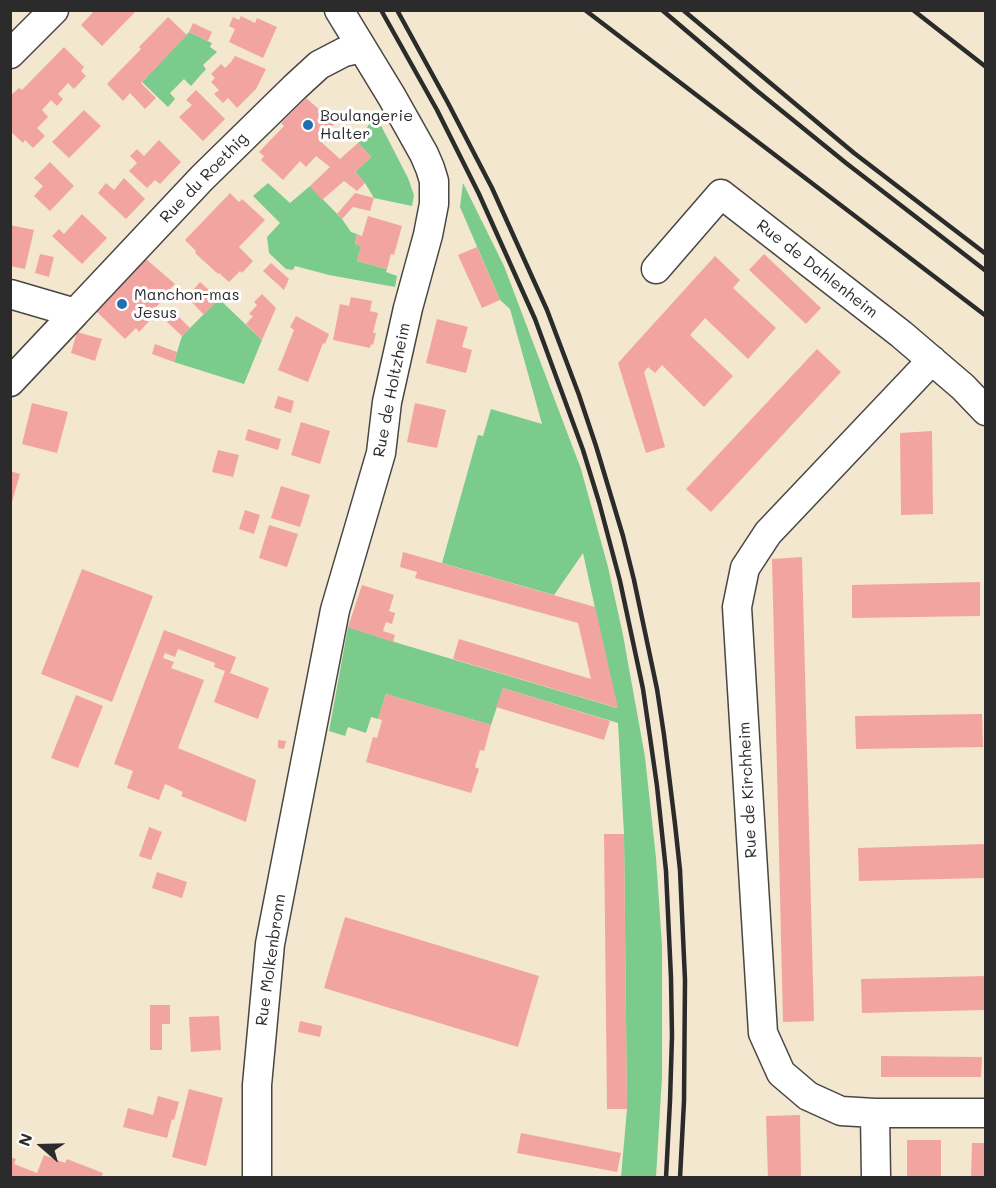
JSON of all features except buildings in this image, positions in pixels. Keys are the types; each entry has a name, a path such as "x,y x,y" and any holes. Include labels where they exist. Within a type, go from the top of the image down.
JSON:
{"street":[{"path":"14,44 54,10"},
{"path":"339,10 362,48"},
{"name":"Rue du Roethig","path":"10,382 202,178 295,87 319,65 344,52 362,48"},
{"name":"Rue de Holtzheim","path":"315,710 335,610 381,453 390,384 434,204 434,181 430,168 397,106 362,48"},
{"name":"Rue de Dahlenheim","path":"656,269 721,194 901,334 963,387 986,411"},
{"path":"10,294 75,313"},
{"name":"Rue de Kirchheim","path":"932,360 768,533 745,568 737,607 763,1033 781,1072 808,1096 842,1111 986,1113"},
{"name":"Rue Molkenbronn","path":"257,1178 258,1062 270,944 315,710"},
{"path":"874,1113 876,1178"}],"green space":[{"path":"189,32 212,43 210,47 217,52 203,65 206,69 191,86 184,79 170,93 175,99 168,107 142,82"},
{"path":"375,114 408,178 414,195 412,206 374,198 355,172 371,157 358,143"},
{"path":"268,183 290,203 310,186 342,219 351,232 357,234 355,244 361,246 357,261 387,269 386,272 397,276 395,287 329,275 295,266 293,270 286,269 269,253 267,237 280,223 253,196"},
{"path":"463,183 504,266 581,469 608,567 623,635 645,757 656,858 662,945 662,1077 656,1177 621,1177 627,1109 624,834 618,723 503,688 491,725 386,694 378,719 371,717 366,733 348,727 345,736 329,731 348,627 617,708 583,553 554,595 442,563 478,435 483,436 491,409 542,424 510,309 500,300 460,207"},
{"path":"219,299 262,340 244,384 174,362 182,336"}],"railway":[{"path":"381,10 437,110 479,194 535,319 583,450 620,581 643,689 666,871 672,1036 666,1178"},
{"path":"397,10 492,188 547,310 596,446 634,580 657,689 680,870 685,980 684,1101 680,1178"},
{"path":"585,10 986,316"},
{"path":"662,10 846,163 986,271"},
{"path":"683,10 854,153 986,254"},
{"path":"913,10 986,67"}],"place":[{"name":"Boulangerie Halter","path":"308,125"},
{"name":"Manchon-mas Jesus","path":"122,304"}]}
